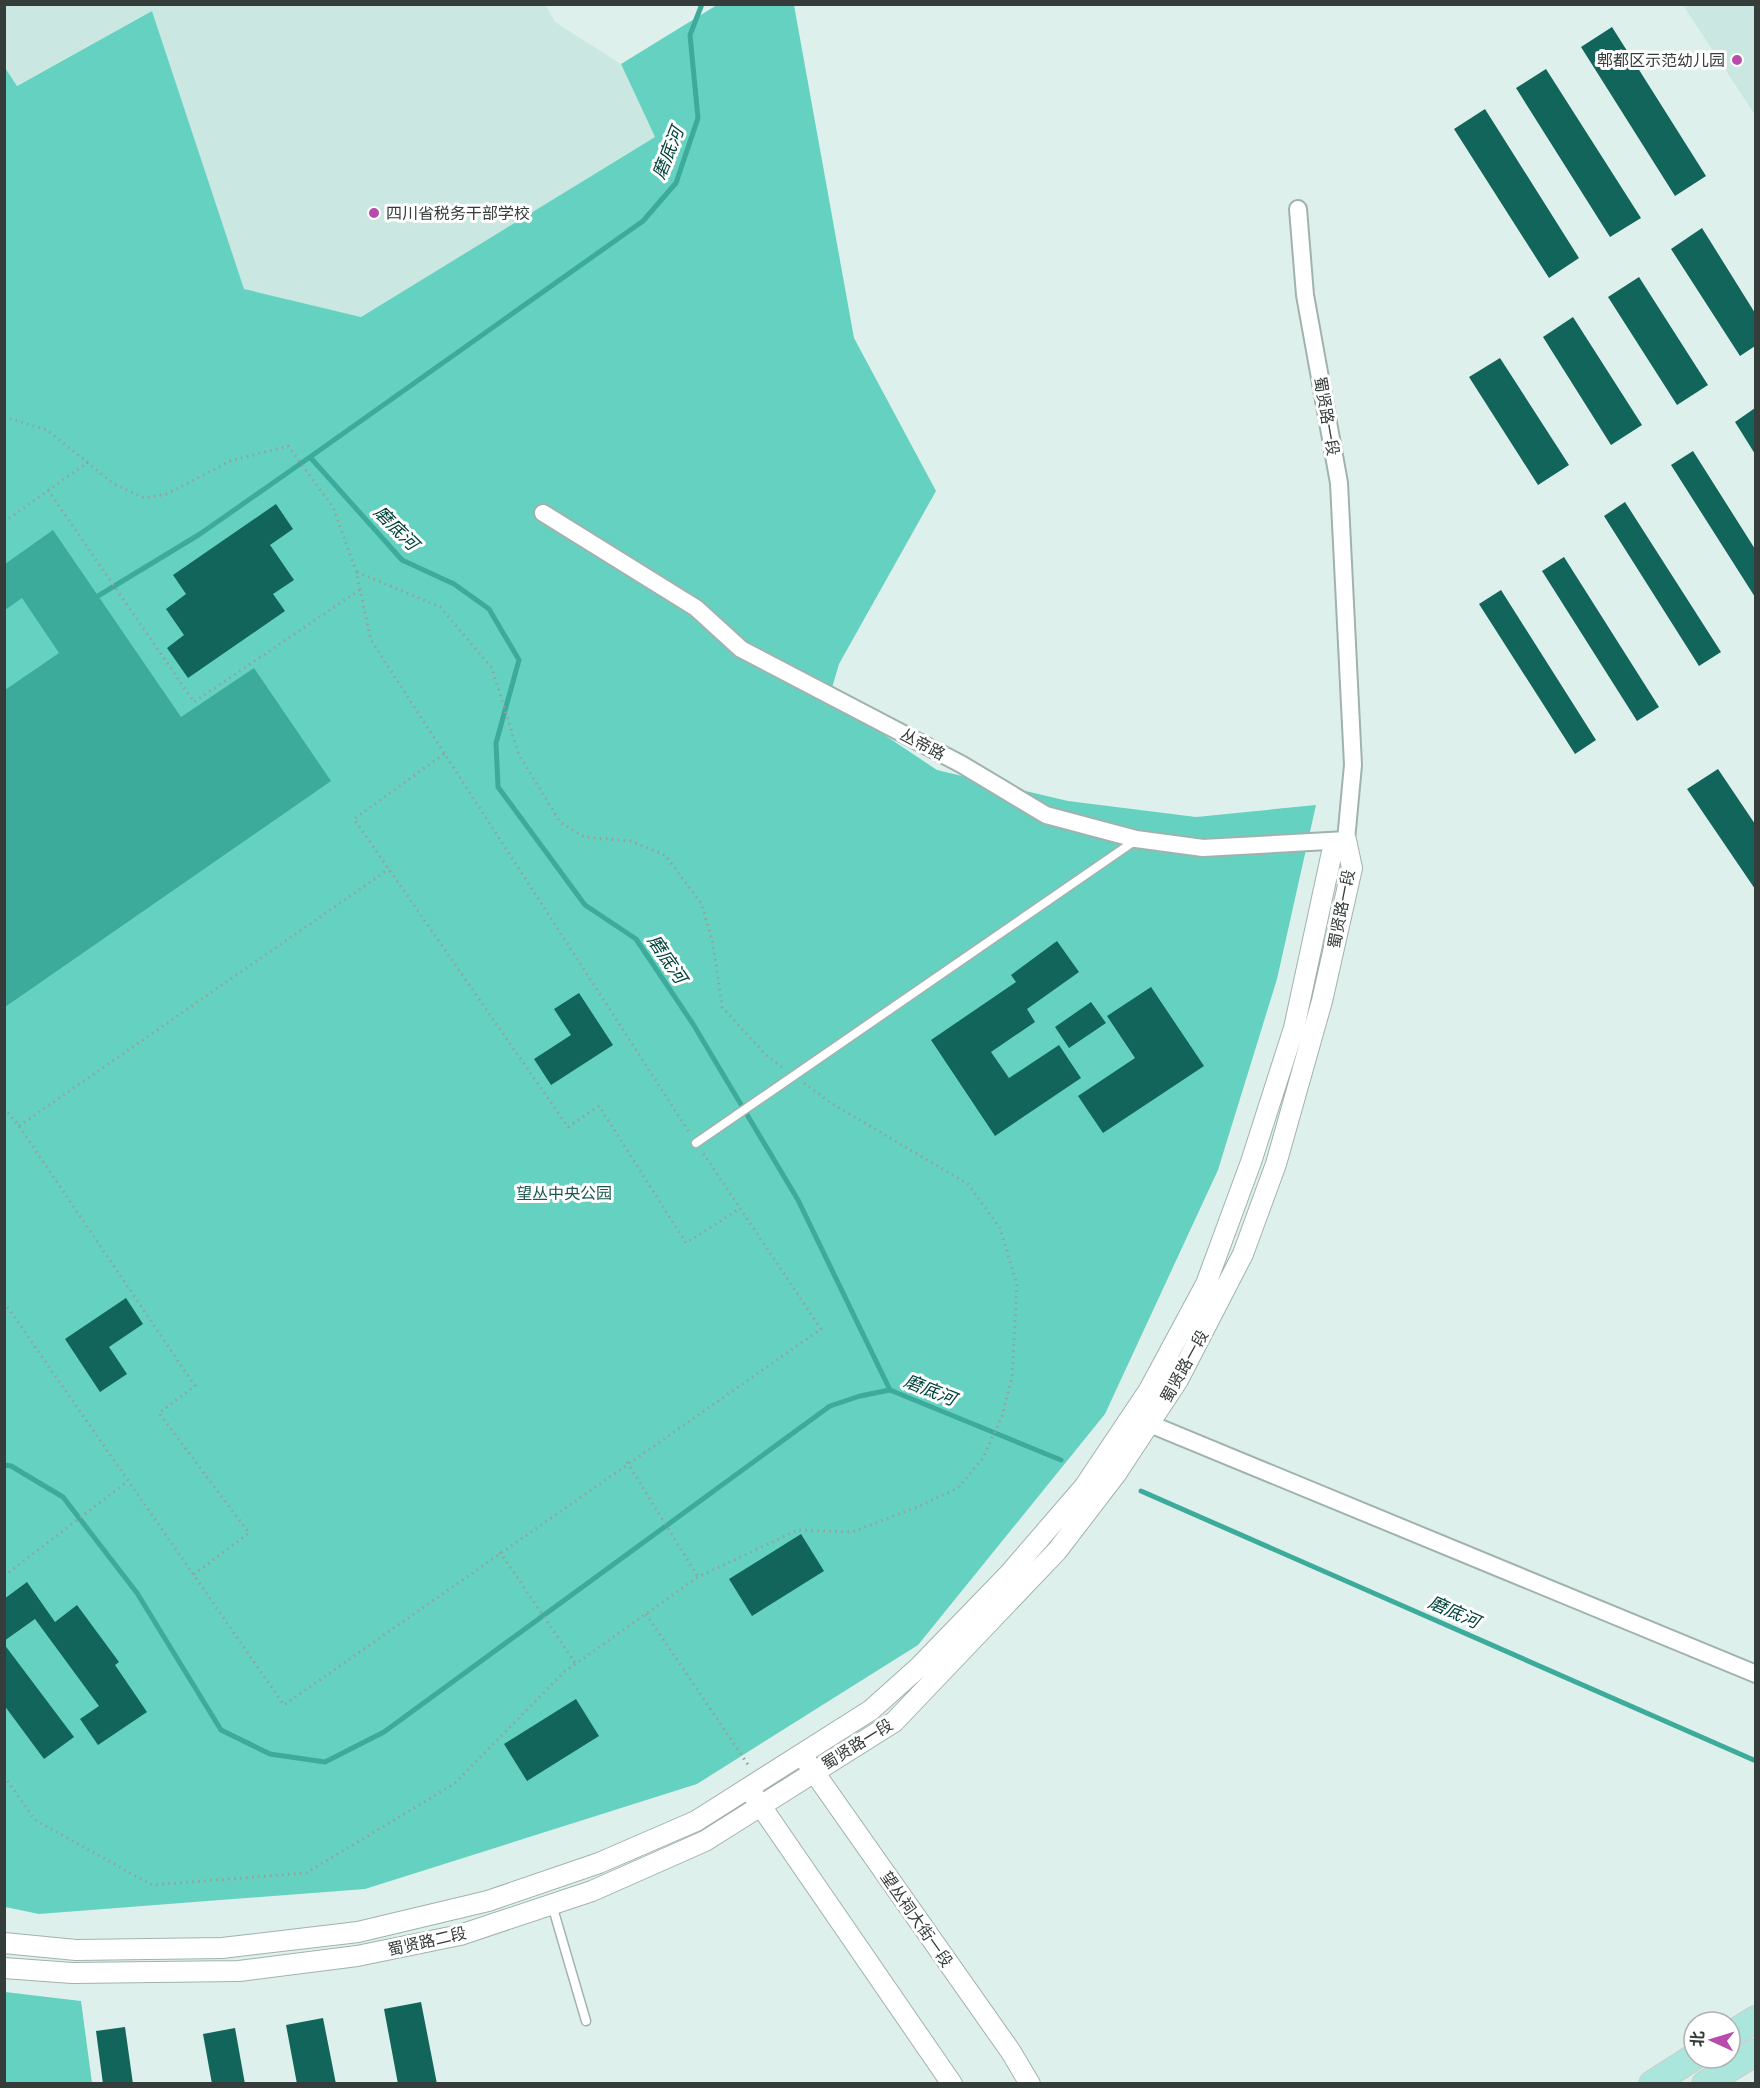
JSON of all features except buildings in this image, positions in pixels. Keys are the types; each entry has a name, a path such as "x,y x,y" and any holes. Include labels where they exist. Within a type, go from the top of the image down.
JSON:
{"main road":[{"path":"1742,2027 1755,2019"},
{"path":"1705,2084 1755,2052"},
{"path":"1652,2084 1682,2065"}],"street":[{"name":"蜀贤路一段","path":"807,1763 894,1722 1057,1551 1116,1474 1178,1380 1243,1254 1276,1164 1322,1001 1352,868 1346,840 1353,765 1339,483 1305,295 1298,209"},
{"name":"丛帝路","path":"543,513 626,567 696,608 741,649 961,764 1046,815 1136,839 1203,848 1346,840"},
{"name":"蜀贤路一段","path":"807,1763 872,1710 919,1667 1009,1574 1084,1486 1149,1390 1206,1284 1251,1162 1294,1028 1332,852 1346,840"},
{"path":"1150,1424 1755,1674"},
{"name":"蜀贤路二段","path":"4,1943 76,1950 222,1948 358,1932 488,1901 599,1863 696,1821 756,1792 807,1763"},
{"name":"望丛祠大街一段","path":"807,1763 1011,2052 1030,2084"},
{"path":"756,1792 952,2084"},
{"name":"蜀贤路二段","path":"4,1968 72,1973 239,1971 357,1956 460,1935 591,1891 705,1841 756,1792"}],"lane":[{"path":"696,1143 1136,839"},
{"path":"552,1905 586,2021"}],"path":[{"path":"4,417 47,430 114,484 144,498 167,494 230,460 288,446 333,507 361,589 371,640 739,1209 821,1329 627,1462 284,1705 4,1302"},
{"path":"4,522 88,462"},
{"path":"48,490 194,702 361,589"},
{"path":"356,572 440,607 492,668 519,755 560,822 584,837 630,841 665,855 701,903 713,943 722,1007 765,1054 790,1073"},
{"path":"445,754 354,819 568,1127 599,1106 686,1243 739,1209"},
{"path":"20,1126 389,869"},
{"path":"4,1776 35,1820 152,1885 306,1873 454,1784 564,1672 698,1577 798,1530 852,1532 917,1507 958,1488 983,1458 1002,1416 1012,1377 1017,1285 1000,1228 968,1184 831,1103 798,1079"},
{"path":"4,1108 20,1126 195,1386 159,1413 249,1533 193,1575"},
{"path":"627,1462 698,1577"},
{"path":"4,1576 128,1481"},
{"path":"500,1552 576,1664"},
{"path":"646,1614 756,1792"}],"shaded area":[{"name":"四川省税务干部学校","path":"5,5 546,5 555,22 621,64 655,137 361,317 244,290 152,11 16,86 5,66"},
{"name":"郫都区示范幼儿园","path":"1683,5 1755,5 1755,115"},
{"path":"53,530 181,717 254,668 331,781 5,1007 5,690 59,653 22,598 5,610 5,564"}],"green space":[{"name":"望丛中央公园","path":"717,5 794,5 854,338 936,491 839,664 829,698 937,770 1068,801 1196,817 1316,805 1277,979 1218,1170 1105,1414 918,1645 697,1784 365,1889 39,1914 5,1907 4,66 17,86 152,11 244,289 361,317 655,137 621,64"},
{"path":"5,1992 81,2001 92,2083 5,2083"}],"waterway":[{"name":"磨底河","path":"310,457 643,221 676,183 698,118 690,35 702,4"},
{"name":"磨底河","path":"93,599 200,534 310,457 402,560 454,584 489,609 519,660 496,743 498,787 585,905 636,939 693,1024 798,1200 890,1390 1061,1460"},
{"path":"4,1465 11,1466 63,1497 137,1593 221,1730 270,1754 325,1762 384,1732 830,1406 860,1396 890,1390"},
{"name":"磨底河","path":"1141,1491 1756,1761"}],"place":[{"name":"郫都区示范幼儿园","path":"1737,60"},
{"name":"四川省税务干部学校","path":"374,213"}]}
